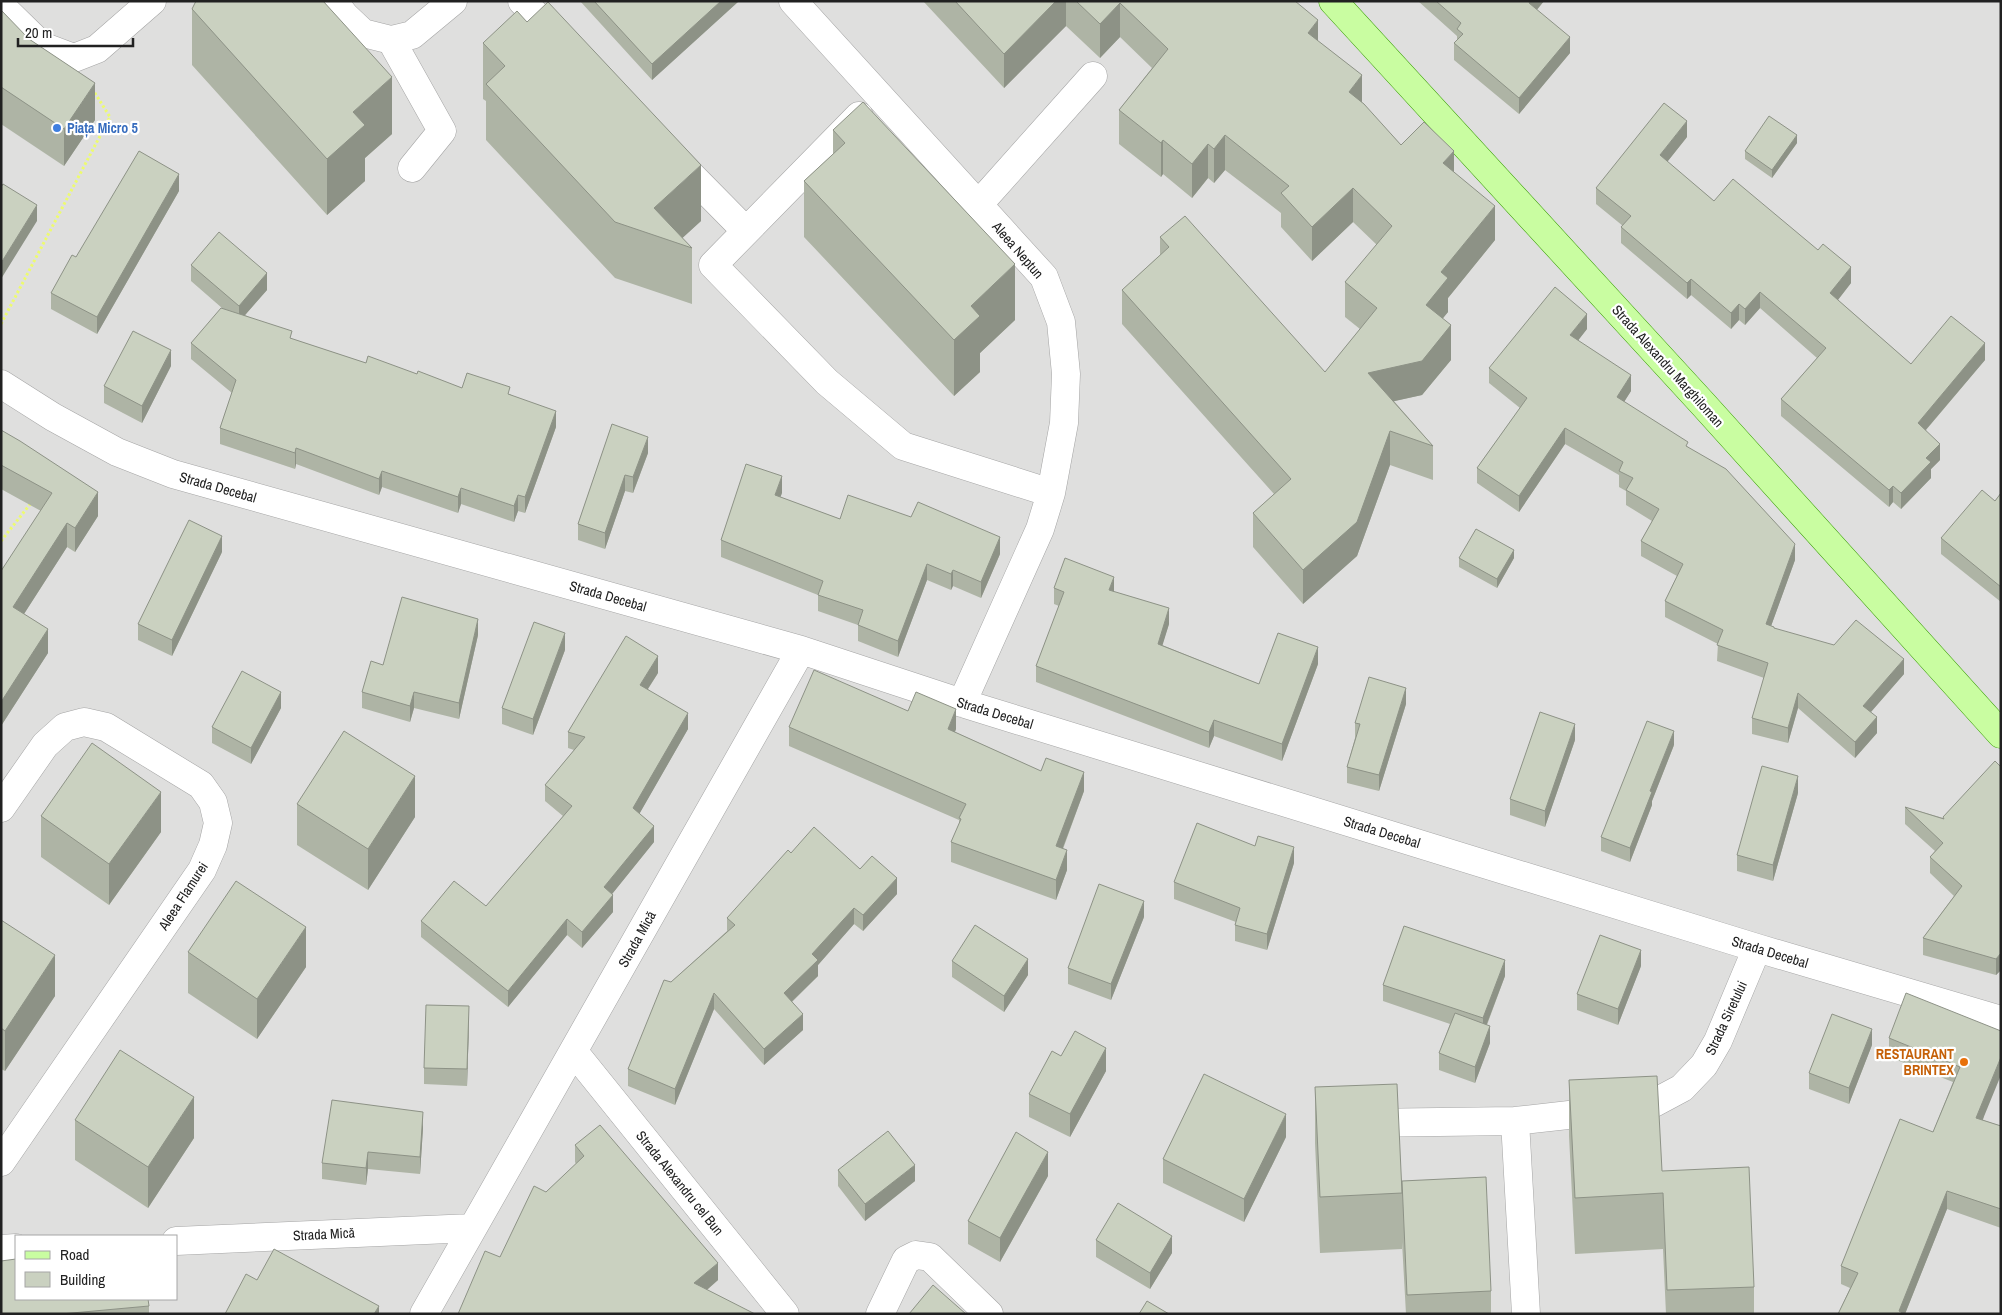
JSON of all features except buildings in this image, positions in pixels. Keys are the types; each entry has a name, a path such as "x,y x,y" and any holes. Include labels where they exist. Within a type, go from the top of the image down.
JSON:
{"main road":[{"name":"Strada Alexandru Marghiloman","path":"1333,1 1709,411 2001,734"}],"street":[{"path":"1,6 42,46 74,58 97,49 152,1"},
{"path":"332,1 363,33 391,40 412,34 453,1"},
{"path":"522,1 582,62"},
{"name":"Aleea Neptun","path":"793,1 1044,277 1061,322 1066,374 1064,423 1051,493 1040,529 962,703"},
{"path":"391,40 442,131 412,168"},
{"path":"978,205 1093,76"},
{"path":"879,96 713,264 827,382 903,446 1051,493"},
{"path":"661,144 746,231"},
{"name":"Strada Decebal","path":"1,384 53,417 117,452 173,474 801,650 962,703 1757,948 2001,1020"},
{"name":"Strada Mică","path":"424,1314 801,650"},
{"name":"Aleea Flamurei","path":"1,808 45,745 65,727 84,722 106,727 201,785 213,802 218,823 213,845 202,870 1,1162"},
{"name":"Strada Siretului","path":"1344,1124 1515,1121 1613,1110 1654,1103 1682,1088 1704,1065 1718,1041 1757,948"},
{"name":"Strada Alexandru cel Bun","path":"574,1052 785,1314"},
{"path":"1515,1121 1526,1314"},
{"name":"Strada Mică","path":"178,1241 472,1228"},
{"path":"1,1249 15,1248"},
{"path":"880,1314 906,1260 916,1255 930,1256 989,1314"}],"path":[{"path":"1,324 110,117 74,58"}],"shaded area":[{"path":"1,1 2001,1 2001,1314 1,1314"}],"place":[{"name":"Piața Micro 5","path":"57,128"},
{"name":"RESTAURANT BRINTEX","path":"1964,1062"}]}
